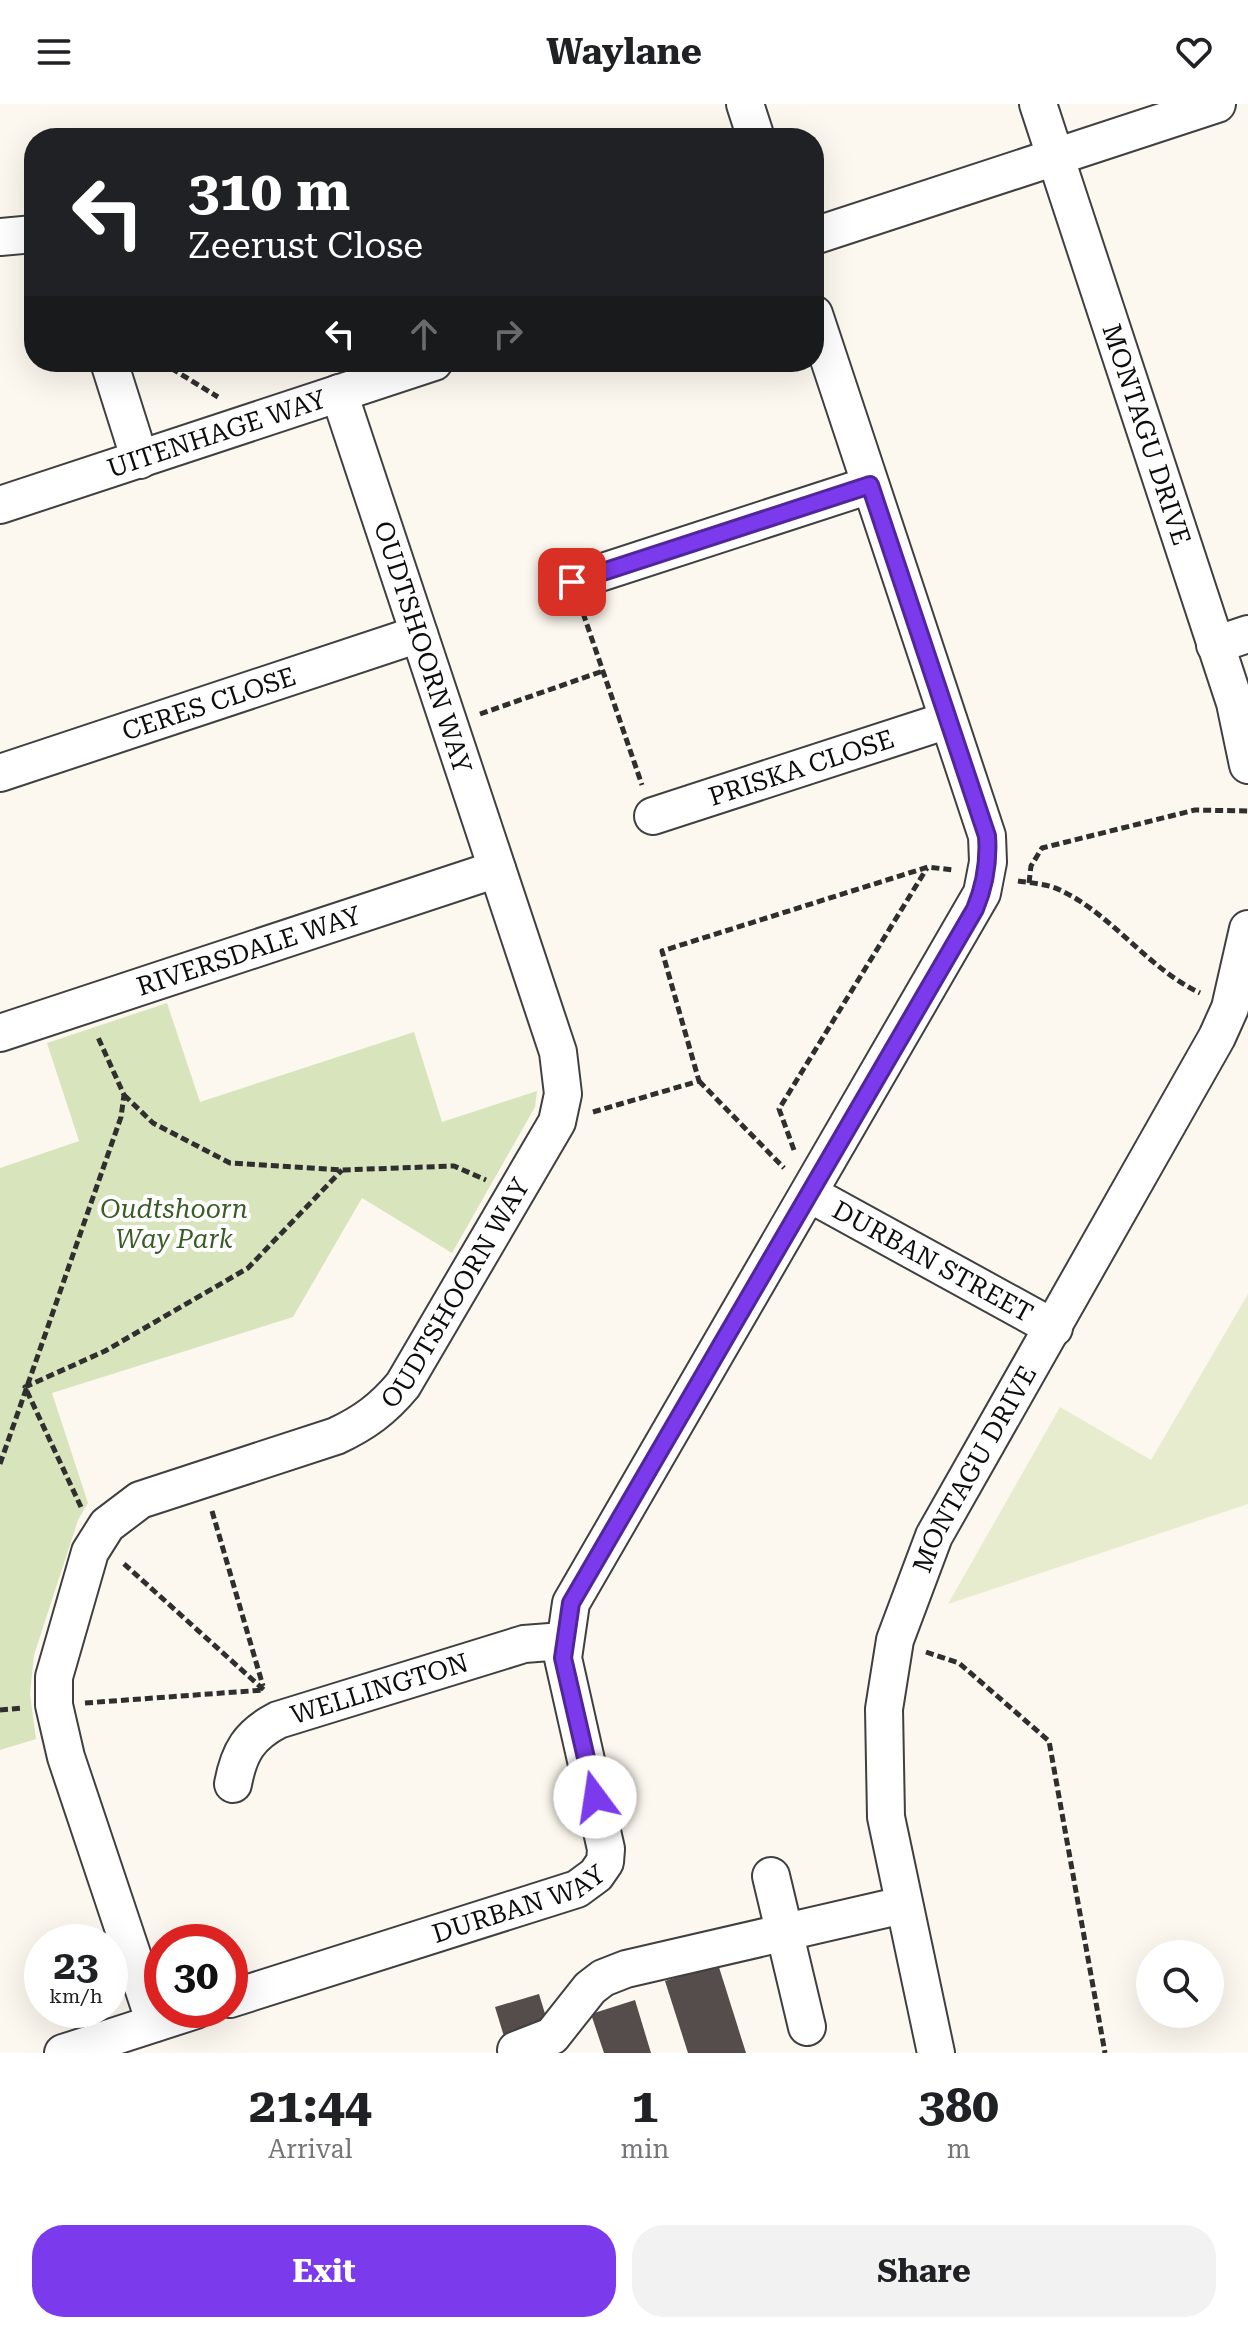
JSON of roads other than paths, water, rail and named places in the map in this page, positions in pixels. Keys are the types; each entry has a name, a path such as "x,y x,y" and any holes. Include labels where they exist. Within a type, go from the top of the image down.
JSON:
{"street":[{"path":"745,104 753,128"},
{"name":"MONTAGU DRIVE","path":"1038,104 1232,640 1235,703 1248,765"},
{"path":"824,233 1217,104"},
{"path":"0,237 24,235"},
{"name":"DURBAN WAY","path":"248,1993 577,1889 596,1875 605,1862 603,1828 566,1675 563,1641 571,1603 975,909 986,874 987,836 824,345"},
{"path":"112,372 140,460"},
{"name":"UITENHAGE WAY","path":"0,505 403,372"},
{"name":"OUDTSHOORN WAY","path":"144,1990 66,1757 54,1705 54,1677 96,1540 118,1513 140,1500 336,1436 363,1424 384,1407 403,1385 517,1193 557,1122 563,1094 558,1052 339,393"},
{"path":"572,582 870,485"},
{"name":"CERES CLOSE","path":"0,773 419,634"},
{"name":"PRISKA CLOSE","path":"653,816 948,720"},
{"name":"RIVERSDALE WAY","path":"0,1033 497,869"},
{"name":"MONTAGU DRIVE","path":"936,2053 886,1817 884,1709 895,1640 934,1536 1217,1037 1230,1008 1248,929"},
{"name":"DURBAN STREET","path":"810,1194 1054,1328"},
{"name":"WELLINGTON","path":"233,1784 243,1748 258,1730 271,1705 524,1644 563,1641"},
{"path":"771,1876 807,2027"},
{"path":"516,2050 552,2036 603,1978 626,1969 903,1905"},
{"path":"63,2053 144,2027"}],"park label":[{"name":"Oudtshoorn Way Park","path":"174,1224"}]}
